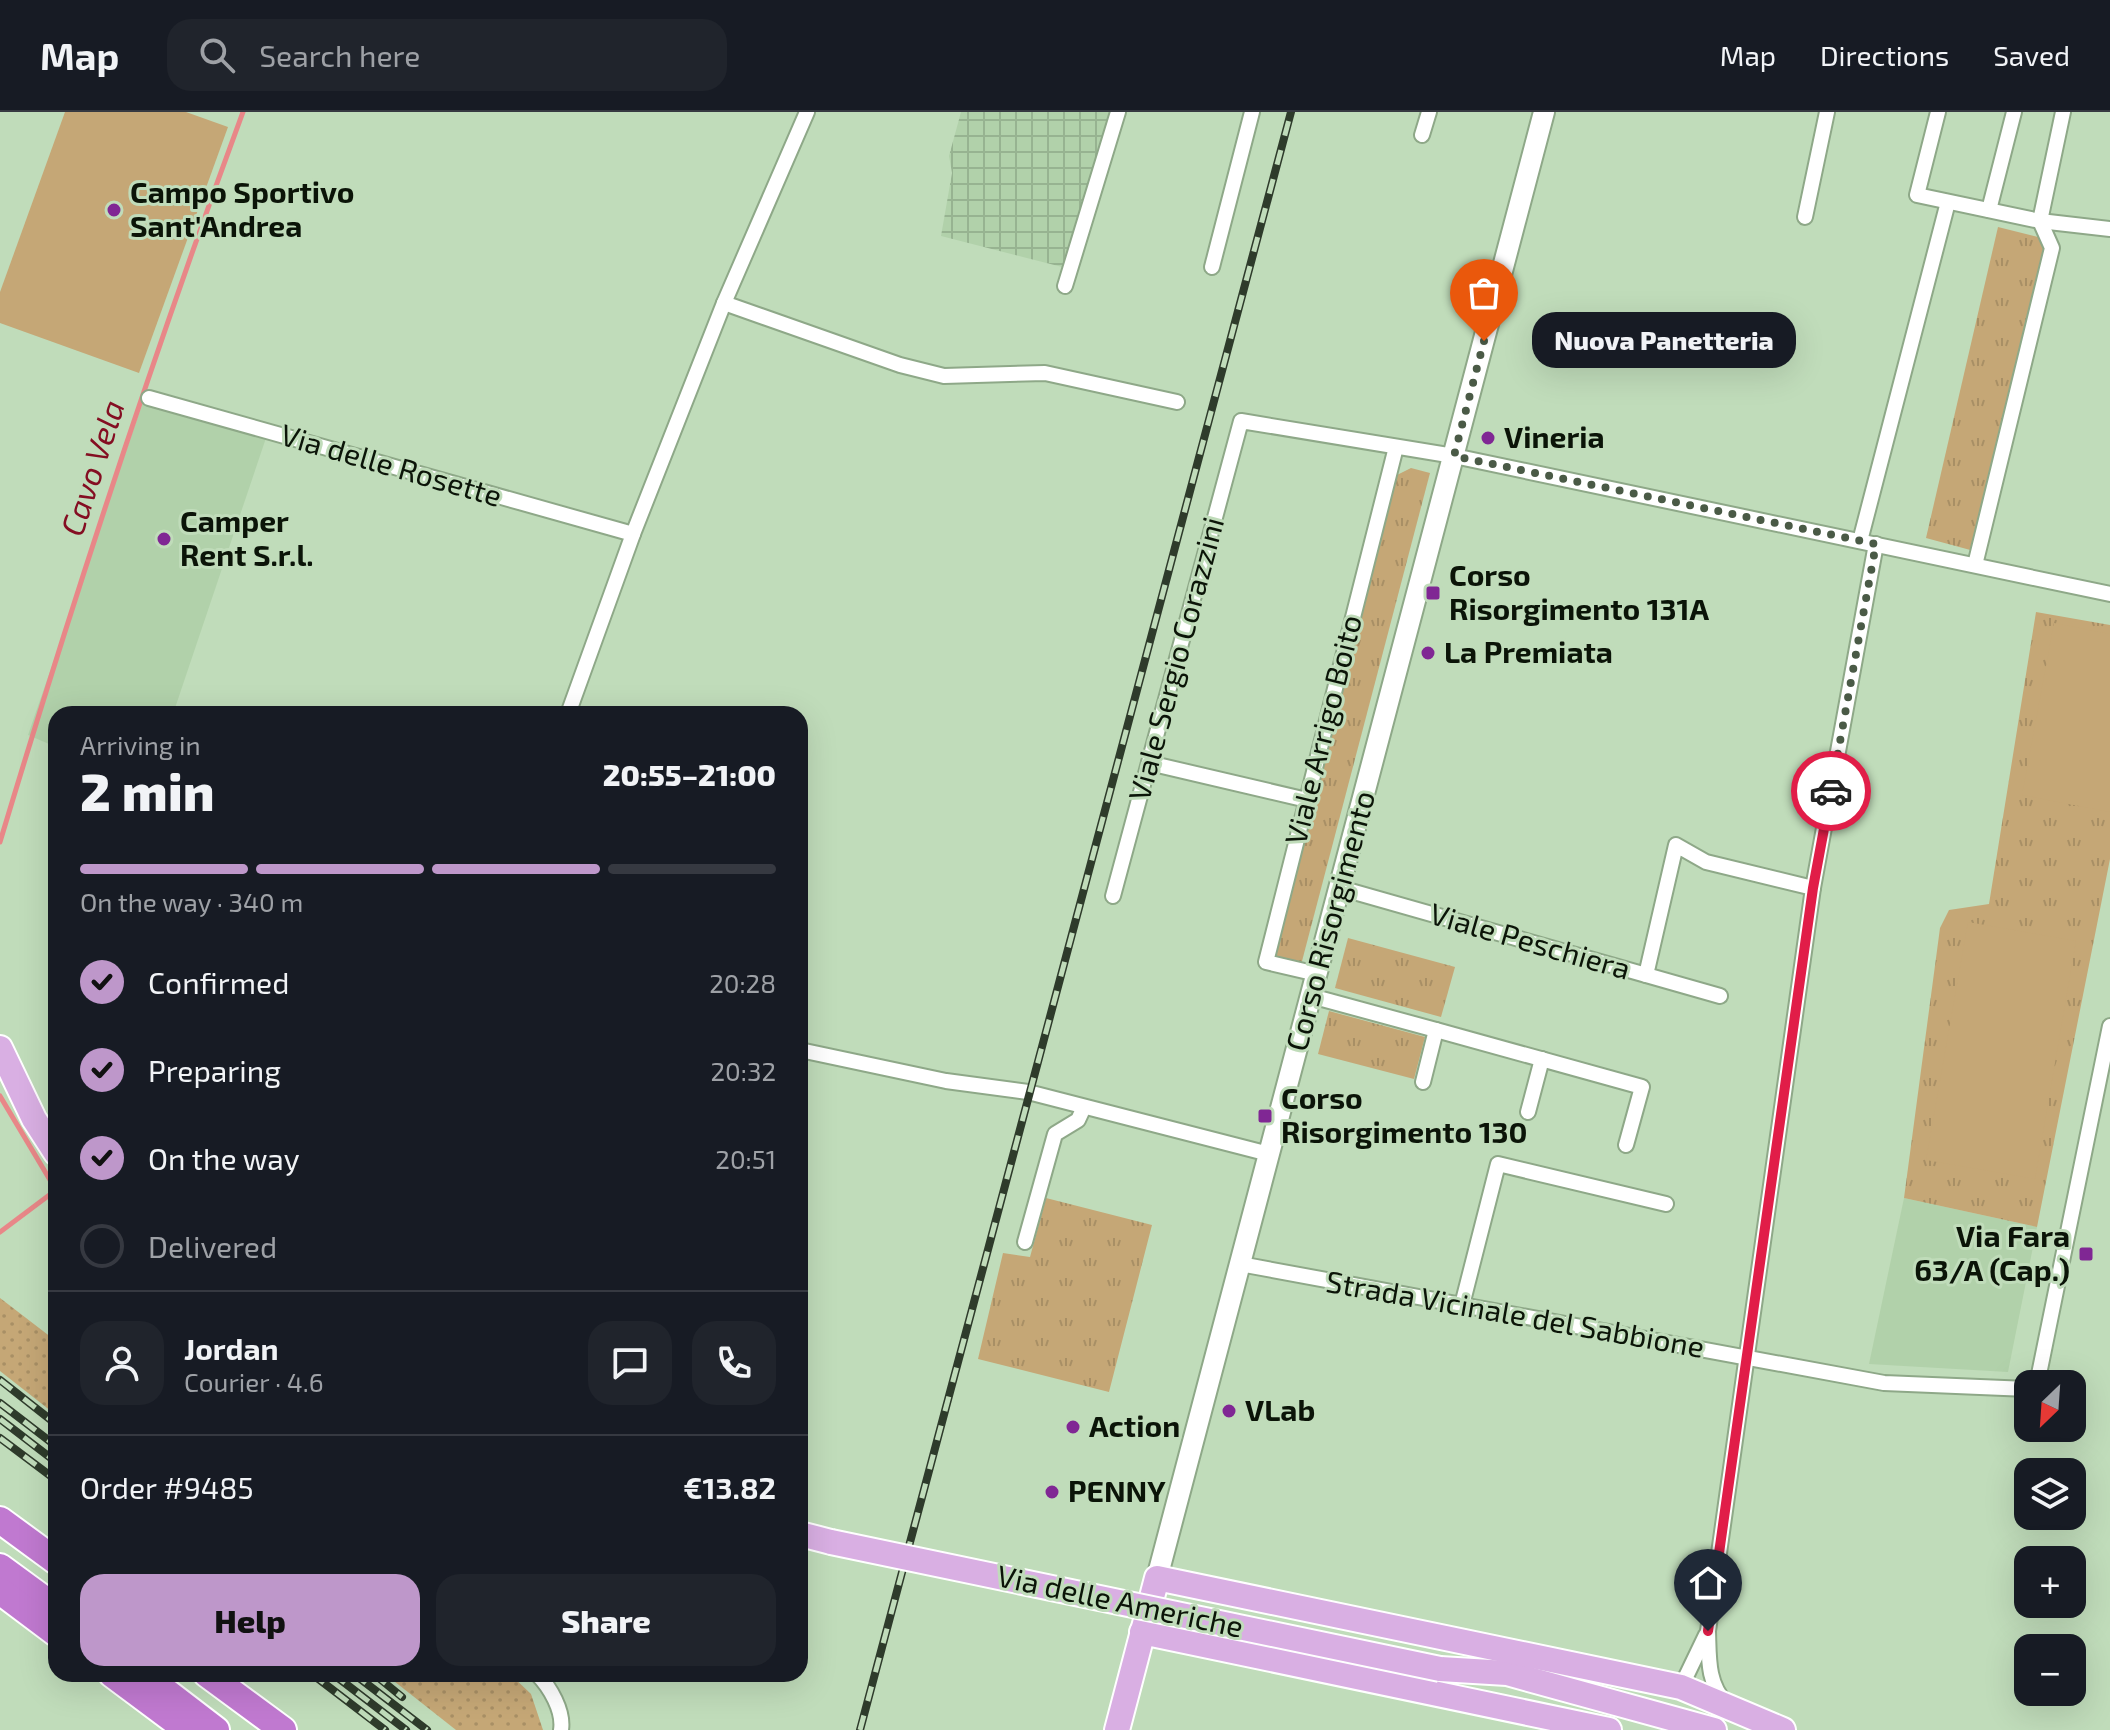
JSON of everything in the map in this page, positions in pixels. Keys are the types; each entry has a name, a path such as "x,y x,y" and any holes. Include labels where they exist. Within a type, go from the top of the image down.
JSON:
{"highway":[{"path":"0,1520 48,1555"},
{"path":"0,1567 48,1602"},
{"path":"0,1591 48,1627"},
{"path":"123,1682 187,1730"},
{"path":"153,1682 216,1730"},
{"path":"218,1682 283,1730"}],"main road":[{"name":"Corso Risorgimento","path":"1117,1730 1544,112"},
{"path":"0,1048 34,1119 48,1141"},
{"name":"Via delle Americhe","path":"808,1536 1440,1669 1620,1730"},
{"path":"1157,1578 1681,1687 1783,1730"},
{"path":"1142,1632 1609,1730"},
{"name":"Via delle Americhe","path":"1440,1669 1507,1673 1714,1730"},
{"path":"1611,1702 1656,1703 1667,1699 1681,1687"}],"street":[{"path":"571,706 633,534 724,303 807,112"},
{"path":"1065,286 1118,112"},
{"path":"1212,267 1252,112"},
{"path":"1422,135 1429,112"},
{"path":"1805,217 1827,112"},
{"path":"1938,112 1917,195 2040,221 2110,229"},
{"path":"1989,210 2014,112"},
{"path":"1975,565 2052,248 2040,221 2063,112"},
{"path":"1732,1709 1717,1694 1710,1671 1708,1631 1745,1357 1813,888 1868,542 1948,202"},
{"path":"724,303 900,365 944,376 1045,373 1177,402"},
{"name":"Via delle Rosette","path":"149,398 633,534"},
{"name":"Viale Sergio Corazzini","path":"1113,896 1241,421 1396,447"},
{"path":"1396,447 1454,456 2110,594"},
{"name":"Viale Arrigo Boito","path":"1317,974 1266,962 1396,447"},
{"path":"1149,763 1307,800"},
{"path":"1646,975 1676,845 1706,862 1813,888"},
{"name":"Viale Peschiera","path":"1340,888 1720,996"},
{"path":"1311,996 1642,1087 1626,1145"},
{"path":"2040,1370 2110,1026"},
{"path":"1423,1082 1436,1030"},
{"path":"808,1052 946,1081 999,1086 1269,1154"},
{"path":"1528,1112 1542,1059"},
{"path":"1025,1242 1055,1134 1078,1120 1084,1107"},
{"path":"1462,1305 1498,1164 1666,1204"},
{"name":"Strada Vicinale del Sabbione","path":"1240,1264 1884,1383 2014,1388"},
{"path":"1681,1687 1708,1631"},
{"path":"545,1682 562,1722 561,1730"}],"shaded area":[{"path":"961,112 1113,112 1066,268 941,236 952,173 949,156"},
{"name":"Camper Rent S.r.l.","path":"143,402 267,435 176,706 48,706 48,744 28,735"},
{"path":"1904,1198 2037,1227 2008,1372 1869,1364"}],"green space":[{"name":"Campo Sportivo Sant'Andrea","path":"65,112 186,112 228,127 139,373 0,323 0,292"},
{"path":"1998,227 2042,238 2045,251 1974,551 1926,538"},
{"path":"1411,468 1430,473 1301,965 1277,960 1272,952 1397,475"},
{"path":"2036,612 2110,625 2110,859 2037,1227 1904,1198 1940,928 1949,910 1989,904"},
{"path":"2054,623 2110,634 2110,812 2022,795"},
{"path":"1968,922 2076,941 2035,1179 1926,1160"},
{"path":"1348,938 1455,967 1441,1017 1335,988"},
{"path":"1329,1011 1425,1037 1414,1079 1318,1054"},
{"path":"1046,1198 1152,1225 1109,1392 978,1359 1003,1253 1030,1257"},
{"path":"0,1298 48,1335 48,1409 0,1371"},
{"path":"395,1682 518,1682 531,1694 543,1730 456,1730"}],"waterway":[{"name":"Cavo Vela","path":"0,842 116,475 243,112"},
{"name":"Cavo Vela","path":"0,1096 48,1177"},
{"name":"Cavo Vela","path":"0,1232 48,1196"}],"railway":[{"path":"860,1730 1291,112"},
{"path":"0,1380 48,1418"},
{"path":"0,1403 48,1440"},
{"path":"0,1419 48,1456"},
{"path":"0,1438 48,1474"},
{"path":"322,1682 385,1730"},
{"path":"343,1682 406,1730"},
{"path":"364,1682 427,1730"},
{"path":"384,1682 402,1697"}],"way so far":[{"path":"1484,341 1454,456 1876,544 1831,791"}],"place":[{"name":"Campo Sportivo Sant'Andrea","path":"114,210"},
{"name":"Nuova Panetteria","path":"1484,341"},
{"name":"Vineria","path":"1488,438"},
{"name":"Camper Rent S.r.l.","path":"164,539"},
{"name":"Corso Risorgimento 131A","path":"1433,593"},
{"name":"La Premiata","path":"1428,653"},
{"name":"Corso Risorgimento 130","path":"1265,1116"},
{"name":"Via Fara 63/A (Cap.)","path":"2086,1254"},
{"name":"VLab","path":"1229,1411"},
{"name":"Action","path":"1073,1427"},
{"name":"PENNY","path":"1052,1492"}],"route":[{"path":"1708,1631 1813,888 1831,791"}]}
